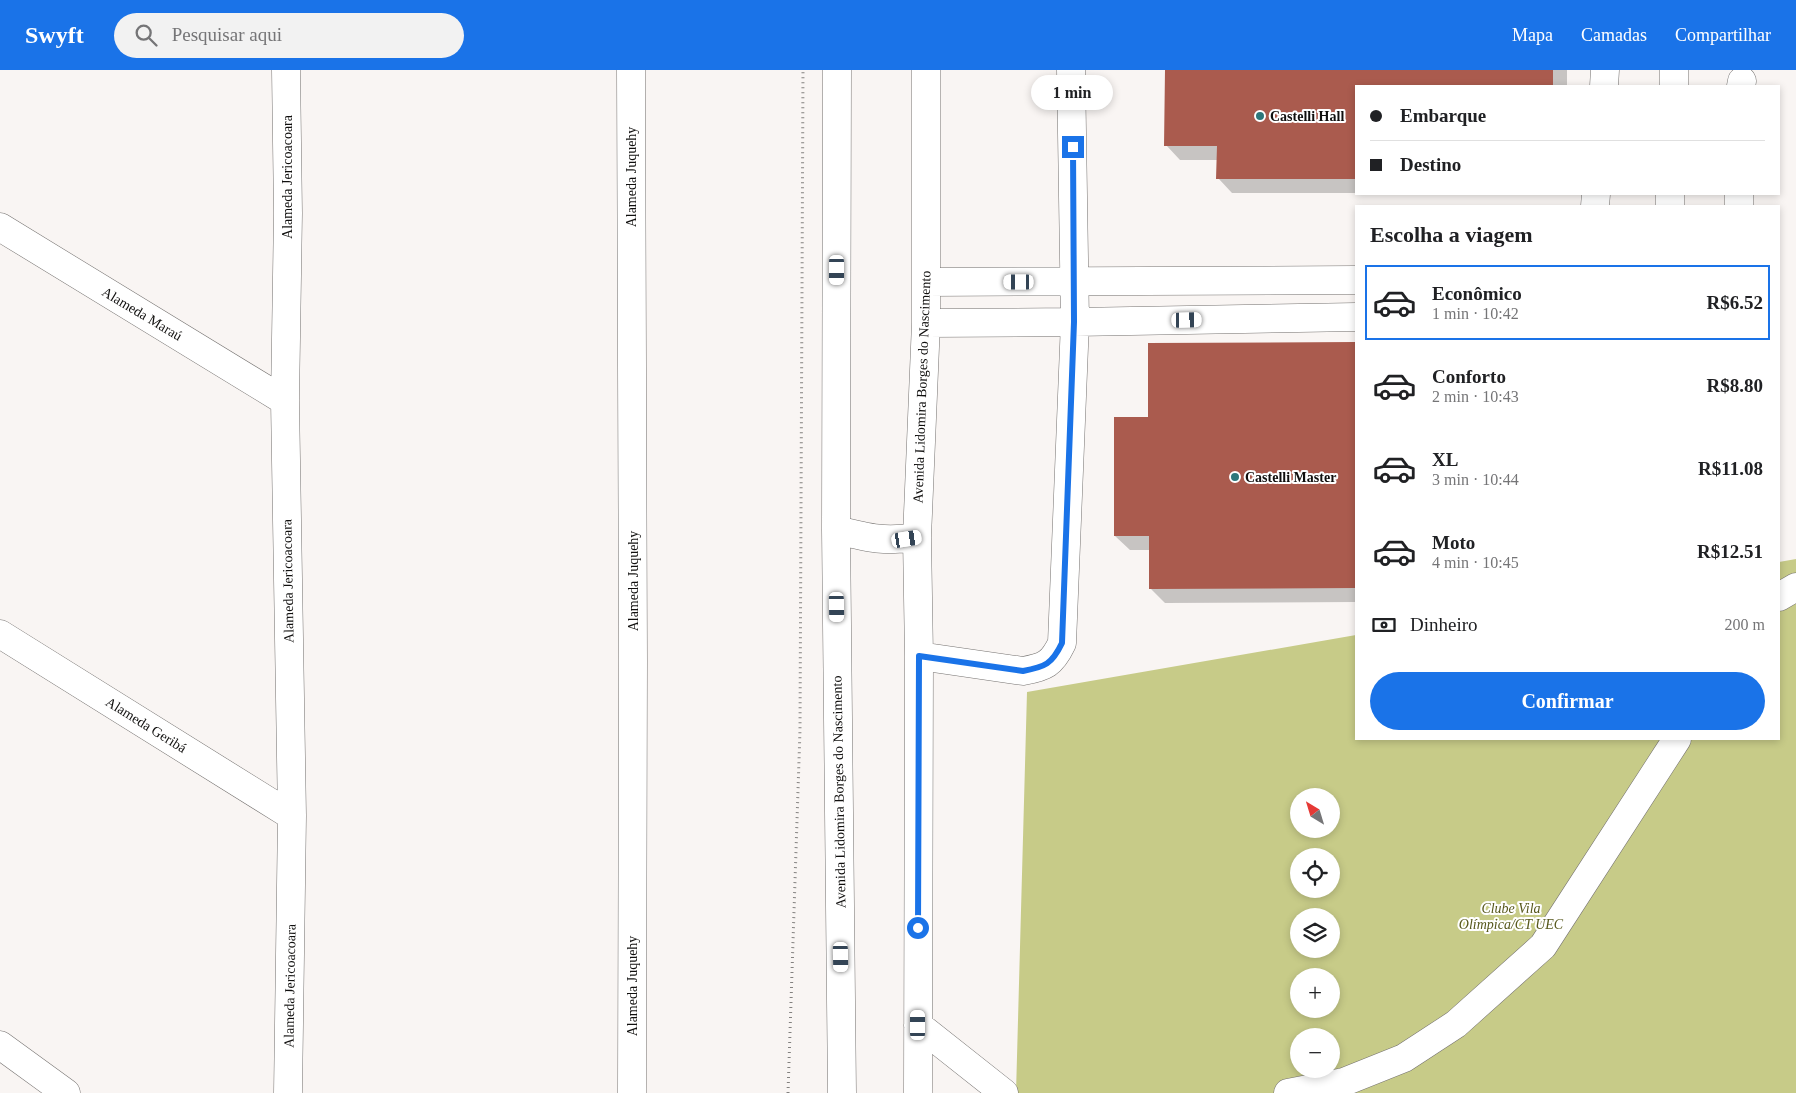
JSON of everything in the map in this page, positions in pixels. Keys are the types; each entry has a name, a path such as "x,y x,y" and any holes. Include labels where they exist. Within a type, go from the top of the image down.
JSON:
{"street":[{"name":"Alameda Jericoacoara","path":"286,70 288,213 285,401 292,816 288,1093"},
{"name":"Alameda Juquehy","path":"631,70 632,1093"},
{"name":"Avenida Lidomira Borges do Nascimento","path":"838,70 836,530 842,1093"},
{"name":"Avenida Lidomira Borges do Nascimento","path":"918,1093 919,656 917,537 926,323 926,70"},
{"path":"919,656 1023,671 1039,668 1055,658 1062,643 1075,281 1071,70"},
{"path":"1604,85 1605,70"},
{"path":"1674,70 1674,85"},
{"name":"Alameda Maraú","path":"0,227 285,401"},
{"path":"926,282 1355,280"},
{"path":"926,323 1355,317"},
{"path":"836,530 879,540 917,537"},
{"path":"1780,596 1796,587"},
{"name":"Alameda Geribá","path":"0,634 292,816"},
{"path":"1288,1093 1344,1082 1404,1058 1456,1024 1543,946 1676,740"},
{"path":"918,1025 1004,1093"},
{"path":"0,1045 66,1093"}],"path":[{"path":"788,1093 800,730 803,70"}],"green space":[{"name":"Clube Vila Olímpica/CT UEC","path":"1796,559 1796,1093 1016,1093 1027,692 1355,635 1355,740 1780,740 1780,562"}],"building":[{"name":"Castelli Hall","path":"1165,70 1553,70 1553,85 1355,85 1355,179 1216,179 1217,146 1164,146"},
{"name":"Castelli Master","path":"1355,342 1355,588 1149,589 1149,536 1114,536 1114,417 1148,417 1148,343"}],"place":[{"name":"Castelli Hall","path":"1260,116"},
{"name":"Castelli Master","path":"1235,477"}],"route":[{"path":"918,928 919,656 1023,671 1039,668 1055,658 1062,643 1075,281 1073,147"}]}
